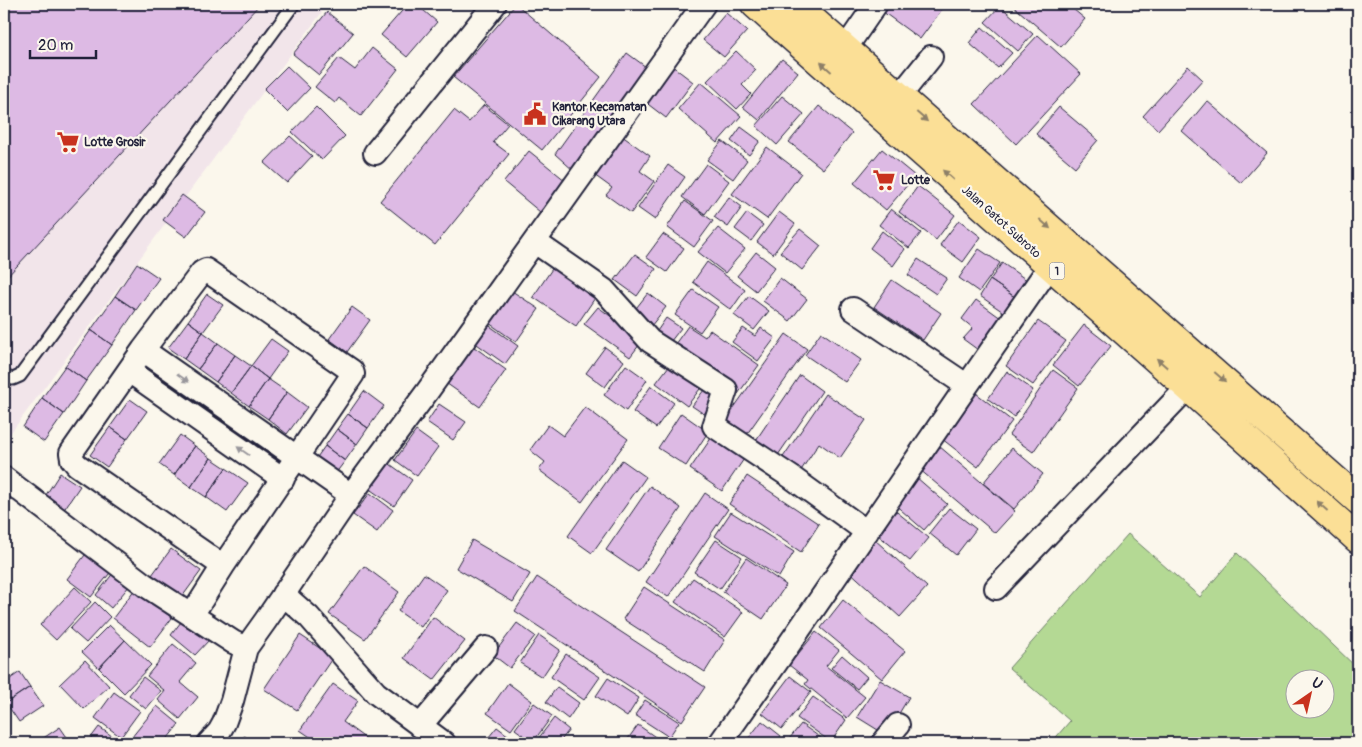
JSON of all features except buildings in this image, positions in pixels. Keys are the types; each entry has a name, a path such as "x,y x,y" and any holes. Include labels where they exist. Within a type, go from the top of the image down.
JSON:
{"highway":[{"name":"Jalan Gatot Subroto","path":"755,4 1188,386 1358,539"},
{"name":"1","path":"794,4 1358,500"}],"street":[{"path":"375,153 495,4"},
{"path":"209,743 224,723 246,648 351,495 535,242 704,4"},
{"path":"845,49 876,4"},
{"path":"899,97 931,56"},
{"path":"535,242 604,290 650,341 726,390 714,426 791,477 868,532"},
{"path":"720,743 780,660 966,385 1050,266"},
{"path":"192,616 223,566 353,374 352,371 206,270 202,272 143,350 71,453 72,459 77,465 223,566"},
{"path":"853,309 966,385"},
{"path":"143,350 351,495"},
{"path":"129,371 283,479"},
{"path":"996,588 1188,386"},
{"path":"4,478 145,585 233,642 246,648"},
{"path":"283,594 309,617 376,693 444,743"},
{"path":"420,726 486,648"},
{"path":"883,743 898,725"}],"lane":[{"path":"4,376 13,378 20,376 294,4"}],"shaded area":[{"path":"4,4 328,4 4,442"}],"green space":[{"path":"1128,534 1200,597 1237,553 1358,669 1358,743 1051,743 1070,721 1009,668"}],"place":[{"name":"Kantor Kecamatan Cikarang Utara","path":"535,114"},
{"name":"Lotte Grosir","path":"68,142"},
{"name":"Lotte","path":"884,180"}]}
